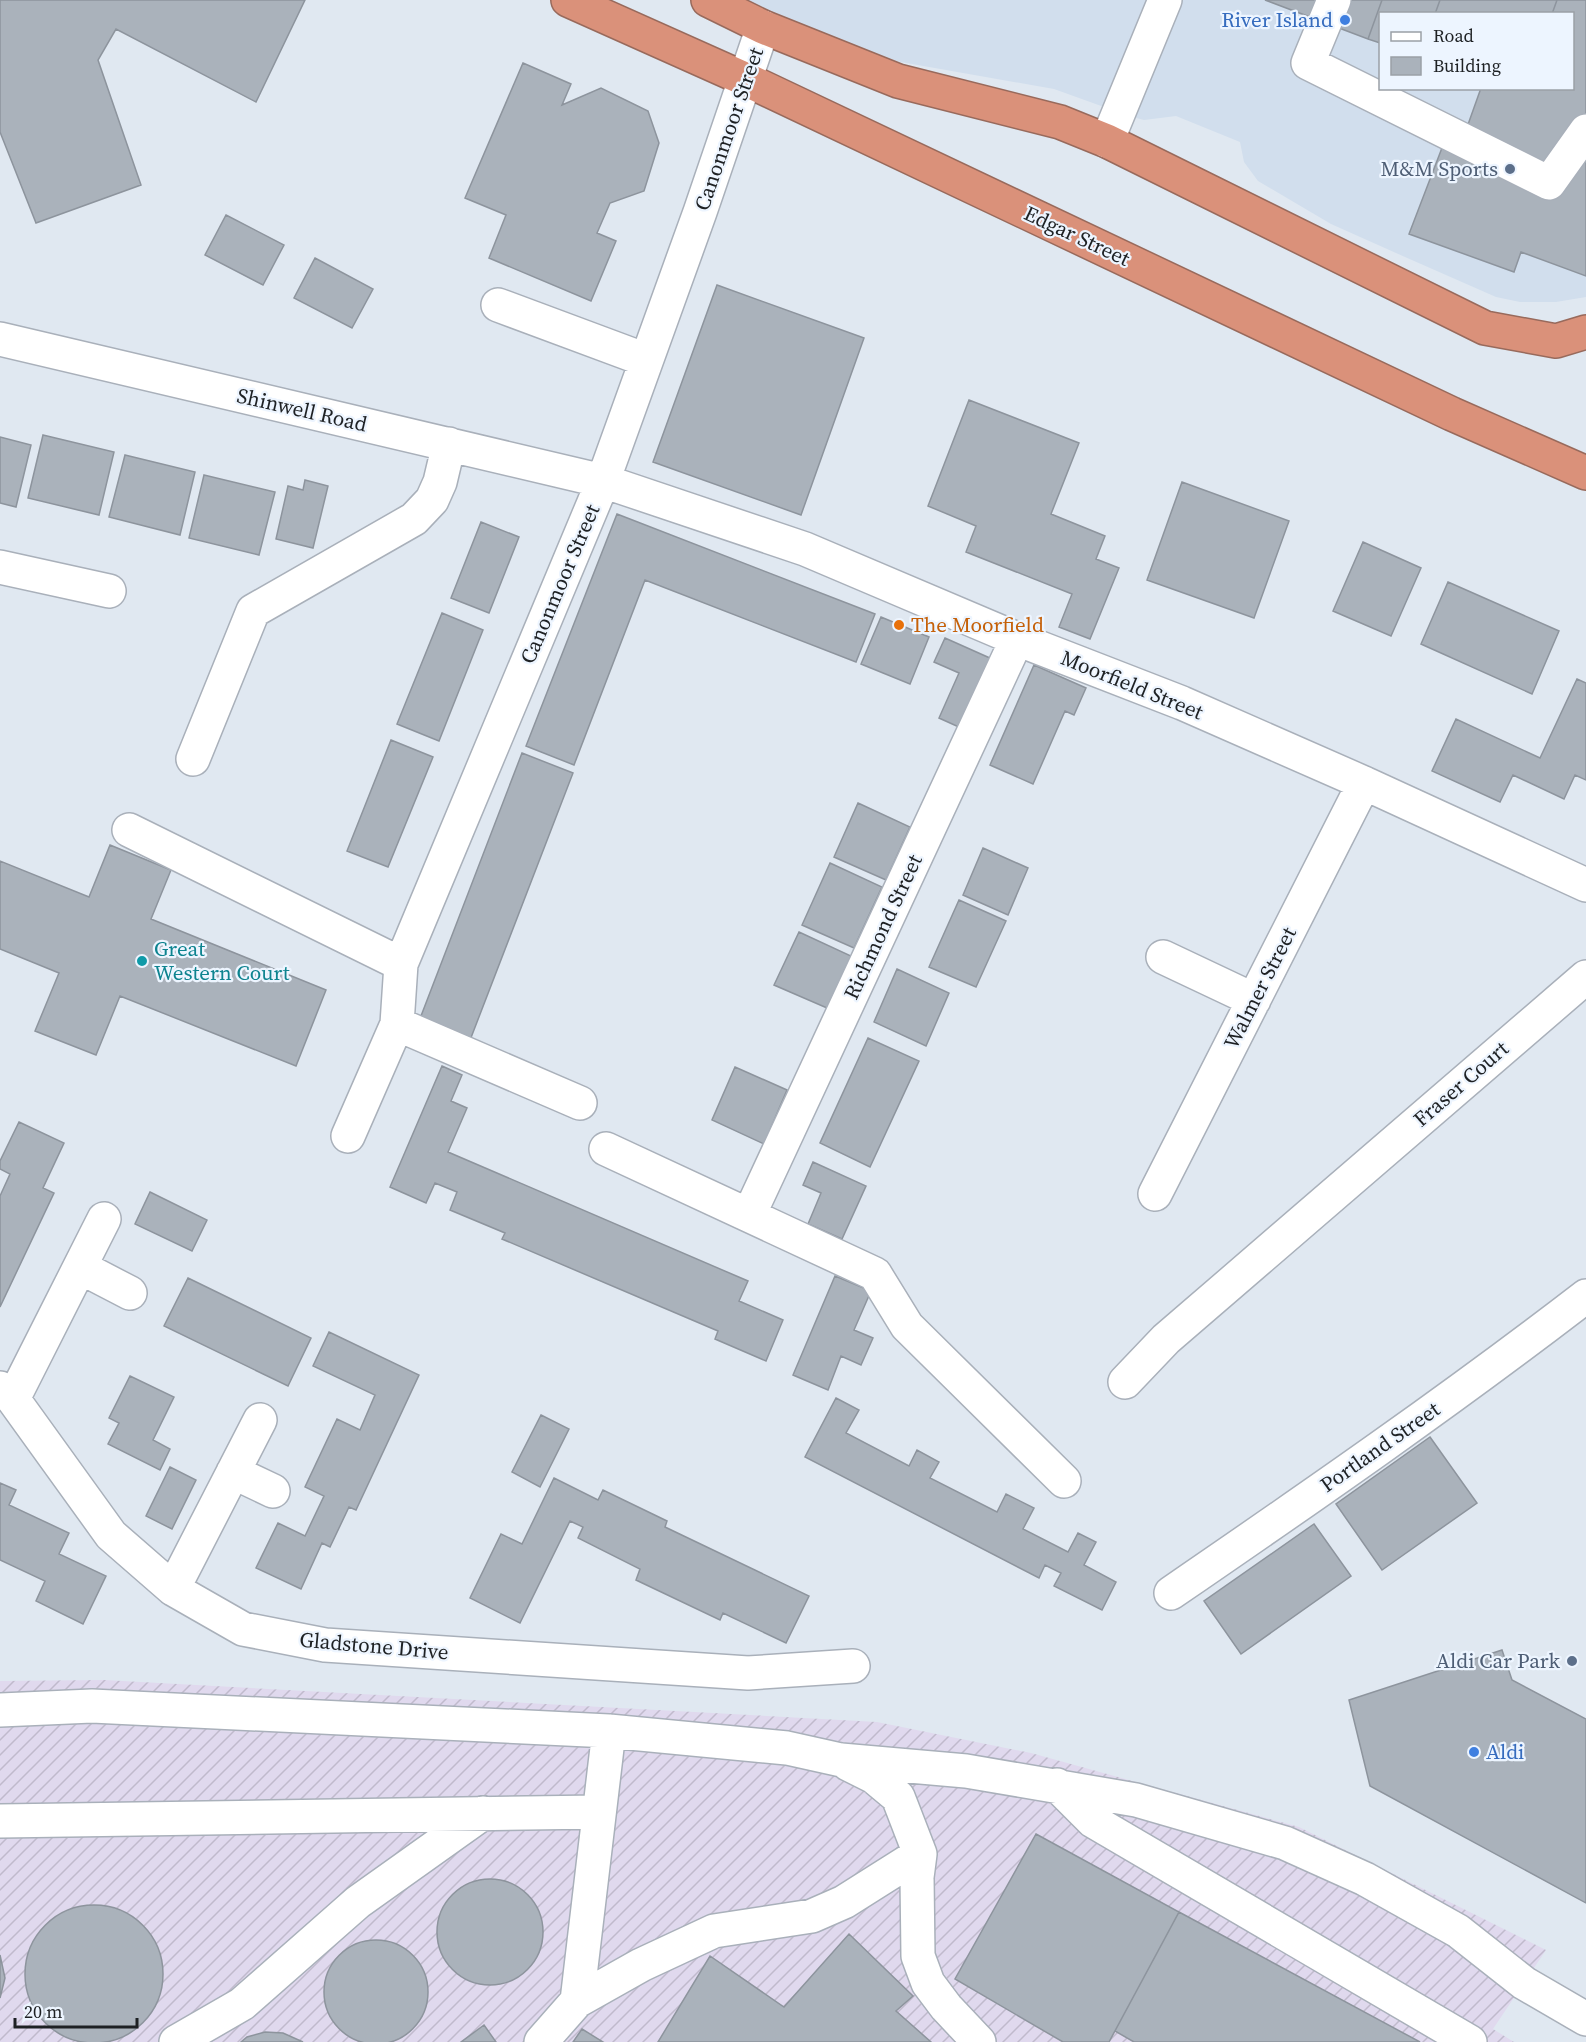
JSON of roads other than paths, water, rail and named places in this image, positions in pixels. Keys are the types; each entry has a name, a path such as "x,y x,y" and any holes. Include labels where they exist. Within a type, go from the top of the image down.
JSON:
{"highway":[{"name":"Edgar Street","path":"568,0 747,80 1430,404 1586,473"},
{"path":"708,0 763,27 898,81 1060,122 1107,141 1485,328 1556,341 1586,332"}],"street":[{"path":"1107,141 1165,0"},
{"path":"1334,0 1308,63 1549,183 1586,132"},
{"name":"Canonmoor Street","path":"348,1136 397,1024 401,963 603,481 747,80 763,27"},
{"path":"498,306 646,360"},
{"name":"Shinwell Road","path":"0,339 603,481"},
{"path":"193,759 253,611 414,519 432,500 440,482 449,444"},
{"name":"Moorfield Street","path":"603,481 805,549 1017,639 1182,703 1364,783 1586,885"},
{"path":"0,567 108,591"},
{"name":"Richmond Street","path":"749,1215 1017,639"},
{"name":"Walmer Street","path":"1155,1194 1364,783"},
{"path":"129,830 401,963"},
{"path":"1163,957 1254,1000"},
{"name":"Fraser Court","path":"1125,1382 1166,1339 1586,977"},
{"path":"397,1024 580,1103"},
{"path":"606,1149 875,1274 907,1326 1064,1481"},
{"path":"6,1393 80,1267 104,1219"},
{"path":"80,1267 130,1293"},
{"name":"Portland Street","path":"1171,1593 1506,1357 1586,1296"},
{"name":"Gladstone Drive","path":"6,1393 111,1535 173,1589 243,1629 325,1646 748,1673 853,1666"},
{"path":"173,1589 260,1420"},
{"path":"233,1472 273,1491"},
{"path":"0,1710 92,1706 609,1731 787,1748 842,1760 966,1771 1136,1800 1285,1843 1365,1879 1458,1931 1524,1983 1586,2019"},
{"path":"577,2001 609,1731"},
{"path":"842,1760 874,1777 898,1797 920,1854 917,1888 918,1956 928,1983 946,2007 980,2042"},
{"path":"1058,1785 1093,1821 1470,2042"},
{"path":"0,1821 599,1812"},
{"path":"176,2042 242,2004 358,1902 483,1813"},
{"path":"542,2042 577,2001 641,1965 714,1931 812,1917 844,1902 920,1854"}],"place":[{"name":"River Island","path":"1345,20"},
{"name":"M&M Sports","path":"1510,169"},
{"name":"The Moorfield","path":"899,625"},
{"name":"Great Western Court","path":"142,961"},
{"name":"Aldi Car Park","path":"1572,1661"},
{"name":"Aldi","path":"1474,1752"}]}
